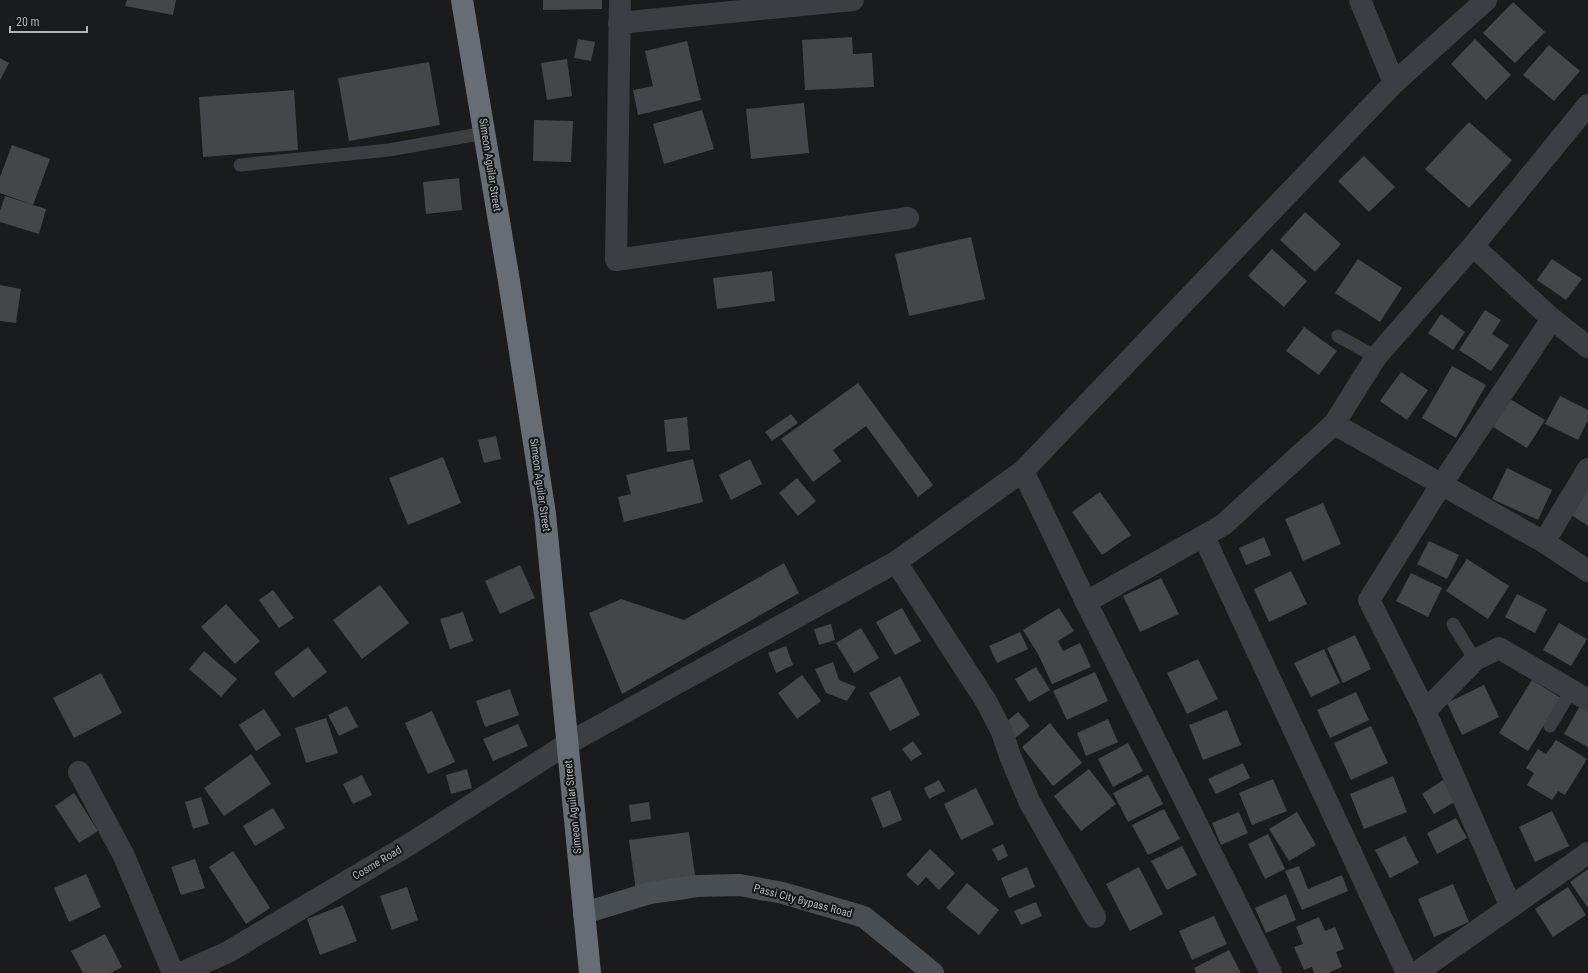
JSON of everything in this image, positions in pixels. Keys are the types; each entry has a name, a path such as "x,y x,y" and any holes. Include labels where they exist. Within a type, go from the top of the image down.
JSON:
{"highway":[{"name":"Simeon Aguilar Street","path":"462,0 545,514 590,973"}],"main road":[{"name":"Passi City Bypass Road","path":"584,913 650,894 697,886 740,885 783,894 864,917 933,973"}],"street":[{"path":"620,0 616,260 908,218"},
{"path":"619,23 853,0"},
{"path":"1360,0 1394,83"},
{"name":"Cosme Road","path":"181,973 242,944 410,844 567,744 896,562 1023,470 1394,83 1486,0"},
{"path":"1086,602 1222,525 1334,424 1376,357 1473,246 1588,105"},
{"path":"1473,246 1552,319 1588,347"},
{"path":"1511,907 1425,710 1369,600 1440,485 1552,319"},
{"path":"1334,424 1440,485 1544,542 1588,571"},
{"path":"1544,542 1588,469"},
{"path":"1023,470 1086,602 1271,973"},
{"path":"1204,536 1407,973"},
{"path":"896,562 986,701 1002,732 1010,756 1030,803 1095,917"},
{"path":"1425,710 1475,660 1499,648 1579,696"},
{"path":"79,772 124,856 173,973"},
{"path":"1416,973 1588,853"}],"lane":[{"path":"240,164 389,150 484,133"},
{"path":"1338,336 1376,357"},
{"path":"1453,624 1475,660"},
{"path":"1550,726 1579,696"}],"building":[{"path":"127,0 176,0 173,15 125,6"},
{"path":"543,0 602,0 602,9 543,10"},
{"path":"1513,2 1545,32 1515,63 1483,33"},
{"path":"852,37 853,54 872,53 874,87 805,90 802,40"},
{"path":"578,39 595,42 591,61 574,58"},
{"path":"1475,39 1511,75 1486,100 1451,64"},
{"path":"687,41 701,100 638,115 633,90 653,86 645,51"},
{"path":"1549,45 1580,71 1554,101 1523,75"},
{"path":"0,58 9,63 0,80"},
{"path":"567,59 572,96 547,100 541,63"},
{"path":"429,62 440,125 349,141 338,78"},
{"path":"294,90 298,150 203,157 199,97"},
{"path":"804,103 809,153 751,159 746,109"},
{"path":"702,110 714,149 664,164 653,124"},
{"path":"534,120 573,121 571,162 533,161"},
{"path":"1469,122 1512,160 1469,208 1425,169"},
{"path":"12,145 50,159 33,205 0,193 0,177"},
{"path":"1364,156 1395,187 1369,212 1338,181"},
{"path":"459,178 462,210 426,214 423,182"},
{"path":"5,196 46,209 39,234 0,222 0,211"},
{"path":"1305,212 1341,244 1315,272 1280,240"},
{"path":"971,237 985,299 909,316 895,254"},
{"path":"1272,249 1307,281 1284,307 1248,276"},
{"path":"1358,259 1402,288 1380,322 1335,293"},
{"path":"1552,259 1582,279 1566,300 1537,280"},
{"path":"772,271 775,301 717,309 713,278"},
{"path":"0,285 21,289 16,323 0,321"},
{"path":"1485,310 1501,320 1492,334 1509,345 1491,371 1459,350"},
{"path":"1441,314 1465,332 1453,350 1428,333"},
{"path":"1304,327 1337,351 1319,375 1286,351"},
{"path":"1452,366 1486,385 1456,438 1422,418"},
{"path":"1401,372 1428,390 1407,420 1380,401"},
{"path":"858,383 933,485 918,497 866,426 833,450 841,461 813,482 781,439"},
{"path":"1560,396 1588,410 1588,420 1578,440 1545,424"},
{"path":"1510,399 1545,420 1527,448 1493,427"},
{"path":"791,414 798,423 772,441 765,432"},
{"path":"687,417 690,450 667,452 664,420"},
{"path":"496,436 501,459 484,463 478,440"},
{"path":"443,457 461,503 408,525 389,478"},
{"path":"693,459 703,502 624,522 618,497 631,494 626,475"},
{"path":"750,459 762,484 731,500 719,475"},
{"path":"1507,468 1552,490 1538,520 1492,499"},
{"path":"797,478 816,501 798,516 779,493"},
{"path":"1588,487 1588,526 1570,514"},
{"path":"1100,492 1131,535 1102,555 1072,512"},
{"path":"1323,503 1341,544 1303,561 1285,519"},
{"path":"1264,537 1271,555 1246,565 1239,548"},
{"path":"1429,541 1459,555 1447,579 1417,564"},
{"path":"1467,559 1509,586 1488,619 1446,591"},
{"path":"784,563 799,593 622,694 589,613 621,599 684,620"},
{"path":"520,565 535,598 500,614 485,581"},
{"path":"1291,571 1307,604 1269,622 1254,589"},
{"path":"1411,573 1442,588 1428,617 1396,601"},
{"path":"1161,578 1179,614 1140,632 1123,596"},
{"path":"380,585 409,623 362,659 333,620"},
{"path":"273,590 294,618 279,628 259,600"},
{"path":"1517,594 1547,609 1535,633 1505,617"},
{"path":"226,604 260,641 235,664 201,627"},
{"path":"902,608 921,641 895,655 876,622"},
{"path":"1059,608 1074,631 1058,641 1063,651 1080,643 1091,667 1052,684 1038,654 1023,630"},
{"path":"463,612 473,641 450,649 440,619"},
{"path":"1559,623 1587,639 1571,666 1543,650"},
{"path":"831,624 835,640 819,645 814,629"},
{"path":"861,628 879,658 854,673 836,643"},
{"path":"1020,632 1028,649 997,663 989,646"},
{"path":"1355,635 1371,669 1343,683 1327,648"},
{"path":"786,646 793,665 776,673 768,653"},
{"path":"308,647 327,672 293,698 274,673"},
{"path":"1324,649 1340,683 1311,697 1294,663"},
{"path":"204,651 237,679 221,697 189,669"},
{"path":"1198,659 1218,699 1187,714 1167,673"},
{"path":"833,662 839,680 856,687 847,701 826,693 815,669"},
{"path":"1036,667 1050,690 1029,702 1015,679"},
{"path":"1095,672 1108,701 1067,720 1053,691"},
{"path":"101,673 122,713 74,738 53,698"},
{"path":"802,675 821,701 797,719 778,693"},
{"path":"900,676 920,715 890,731 869,693"},
{"path":"1532,680 1561,698 1528,751 1499,733"},
{"path":"1484,685 1499,717 1462,735 1447,703"},
{"path":"510,689 519,715 485,727 476,701"},
{"path":"1356,692 1369,720 1330,738 1317,710"},
{"path":"1581,704 1588,707 1588,747 1564,734"},
{"path":"347,706 358,727 339,736 328,715"},
{"path":"264,709 281,735 256,751 239,725"},
{"path":"1227,710 1241,745 1203,760 1189,725"},
{"path":"432,711 455,762 428,774 405,723"},
{"path":"1018,712 1030,726 1015,738 1004,724"},
{"path":"326,718 338,753 306,763 295,728"},
{"path":"1108,719 1118,742 1086,756 1077,733"},
{"path":"1050,723 1082,763 1053,786 1022,747"},
{"path":"518,724 528,746 493,761 483,739"},
{"path":"1371,726 1388,763 1351,780 1334,743"},
{"path":"1556,740 1587,759 1565,795 1558,791 1552,800 1527,785 1534,773 1526,768 1538,749 1546,754"},
{"path":"913,741 922,754 911,761 902,749"},
{"path":"1128,743 1143,771 1113,787 1098,759"},
{"path":"251,754 271,784 224,816 204,788"},
{"path":"1243,763 1250,778 1216,794 1208,779"},
{"path":"467,769 472,788 451,794 446,775"},
{"path":"1089,769 1116,804 1081,831 1054,796"},
{"path":"362,775 372,795 353,804 343,784"},
{"path":"1148,775 1163,804 1128,822 1113,793"},
{"path":"1393,776 1407,812 1364,829 1350,794"},
{"path":"1273,779 1287,811 1252,825 1239,793"},
{"path":"939,780 945,791 929,799 924,788"},
{"path":"1443,780 1456,801 1434,814 1422,794"},
{"path":"976,788 994,824 961,840 944,804"},
{"path":"890,790 902,820 883,828 871,798"},
{"path":"74,793 98,831 79,843 55,806"},
{"path":"201,797 209,824 193,829 185,802"},
{"path":"649,802 651,819 631,822 629,805"},
{"path":"273,808 285,828 255,846 243,826"},
{"path":"1164,809 1180,839 1148,855 1132,825"},
{"path":"1552,811 1569,846 1535,862 1519,827"},
{"path":"1239,812 1248,833 1221,845 1212,823"},
{"path":"1297,812 1316,845 1289,861 1269,829"},
{"path":"1456,818 1467,838 1437,854 1427,833"},
{"path":"689,832 696,882 636,891 629,840"},
{"path":"1268,834 1285,869 1265,879 1248,844"},
{"path":"1405,836 1419,863 1390,878 1375,850"},
{"path":"1003,844 1008,856 998,861 992,849"},
{"path":"1182,846 1197,875 1167,890 1151,861"},
{"path":"930,849 955,873 939,890 926,877 918,886 906,875"},
{"path":"233,851 270,908 246,924 209,867"},
{"path":"195,859 205,888 181,895 171,867"},
{"path":"1299,866 1308,889 1342,875 1348,891 1302,910 1285,871"},
{"path":"1027,867 1035,887 1009,898 1001,878"},
{"path":"1139,867 1163,914 1130,931 1106,884"},
{"path":"1588,869 1588,908 1570,882"},
{"path":"86,874 101,907 69,922 54,888"},
{"path":"967,883 999,910 979,935 946,908"},
{"path":"1453,884 1469,922 1434,937 1418,899"},
{"path":"407,887 418,920 392,930 380,896"},
{"path":"1568,887 1586,915 1553,937 1535,909"},
{"path":"1286,894 1296,920 1266,933 1255,908"},
{"path":"1036,902 1042,916 1021,925 1014,911"},
{"path":"343,905 357,941 320,955 307,919"},
{"path":"1214,916 1227,944 1192,960 1179,931"},
{"path":"1319,917 1325,931 1335,927 1344,949 1336,952 1342,967 1328,973 1314,973 1312,967 1304,970 1294,947 1303,944 1296,927"},
{"path":"105,934 122,967 111,973 83,973 71,951"},
{"path":"1229,950 1241,973 1196,973 1194,968"}]}
